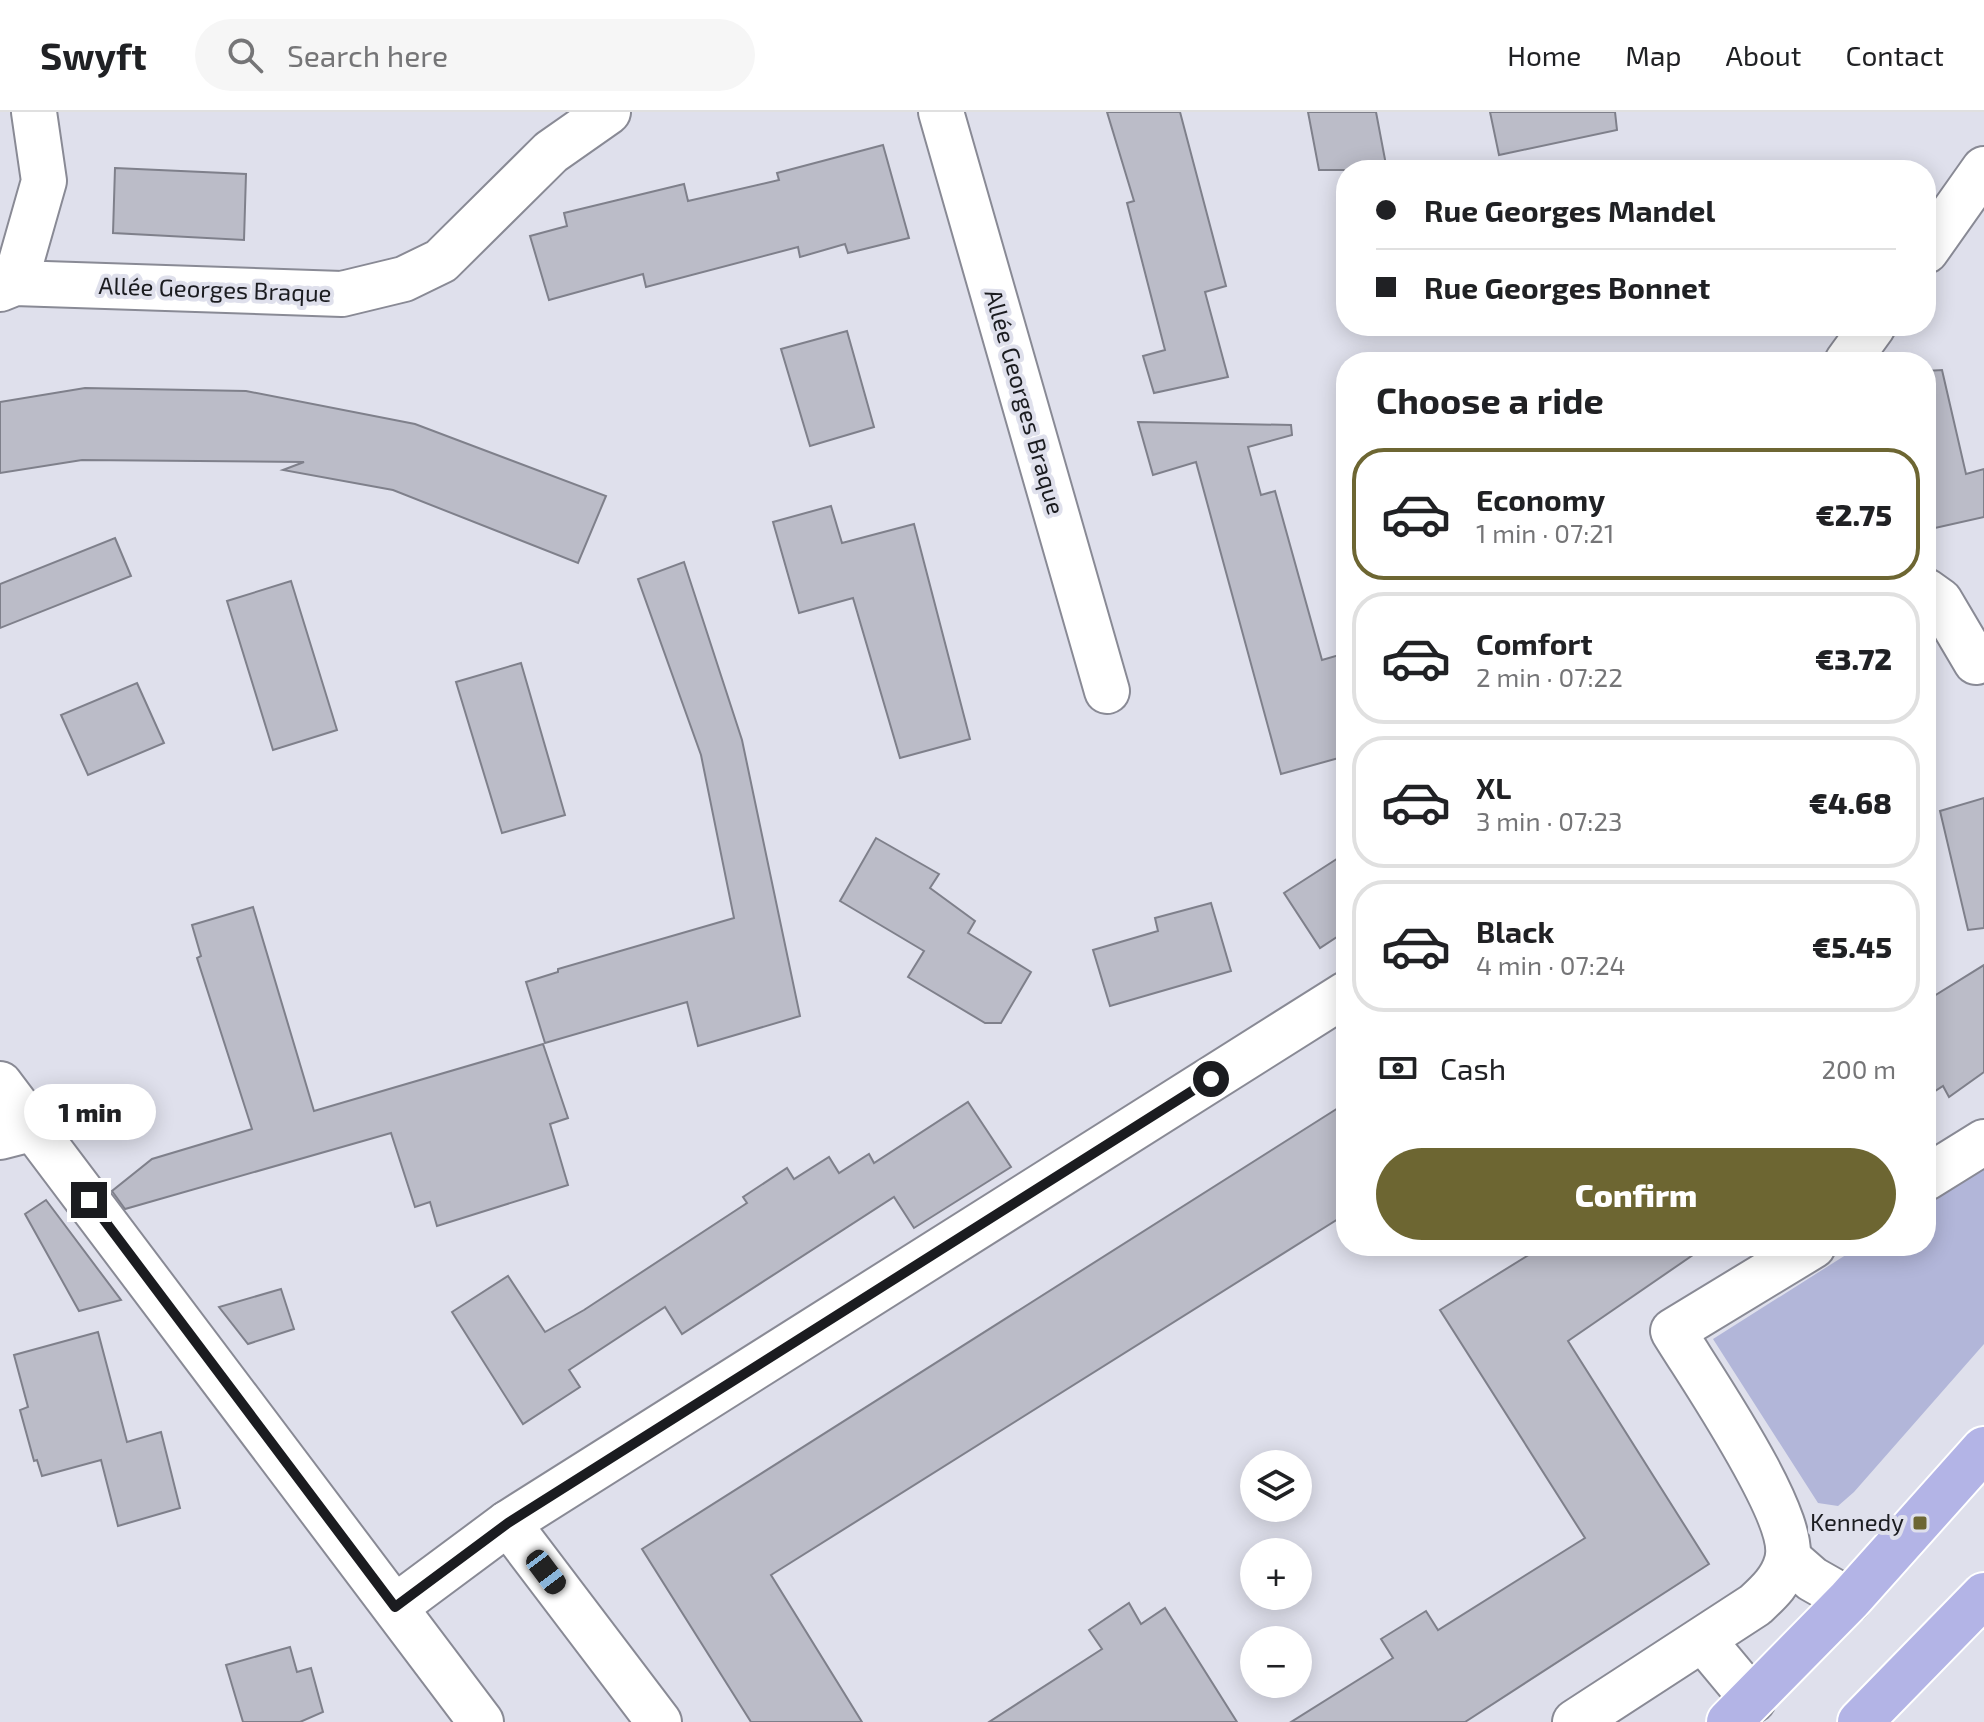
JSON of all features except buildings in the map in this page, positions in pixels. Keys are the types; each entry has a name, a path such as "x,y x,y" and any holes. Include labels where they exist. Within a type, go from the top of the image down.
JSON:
{"main road":[{"path":"1741,1711 1849,1600 1984,1449"},
{"path":"1860,1722 1984,1595"}],"street":[{"path":"8,286 44,181 34,112"},
{"name":"Allée Georges Braque","path":"8,286 342,294 404,279 441,261 551,152 608,112"},
{"name":"Allée Georges Braque","path":"941,112 1107,691"},
{"path":"1936,237 1984,169"},
{"path":"1936,598 1976,662"},
{"path":"395,1607 508,1523 1336,1000"},
{"path":"0,1084 17,1132 395,1607 481,1722"},
{"path":"1936,1172 1984,1142"},
{"path":"1575,1722 1755,1605 1777,1584 1788,1558 1782,1523 1769,1490 1673,1331 1797,1256"},
{"path":"508,1523 659,1722"},
{"path":"1788,1558 1812,1579 1849,1600"},
{"path":"1703,1640 1741,1711"}],"shaded area":[{"path":"1984,1167 1984,1344 1854,1492 1838,1506 1818,1503 1713,1339 1844,1256 1936,1256 1936,1198"}],"place":[{"name":"Kennedy","path":"1920,1523"}],"route":[{"path":"89,1200 395,1607 508,1523 1211,1079"}]}
